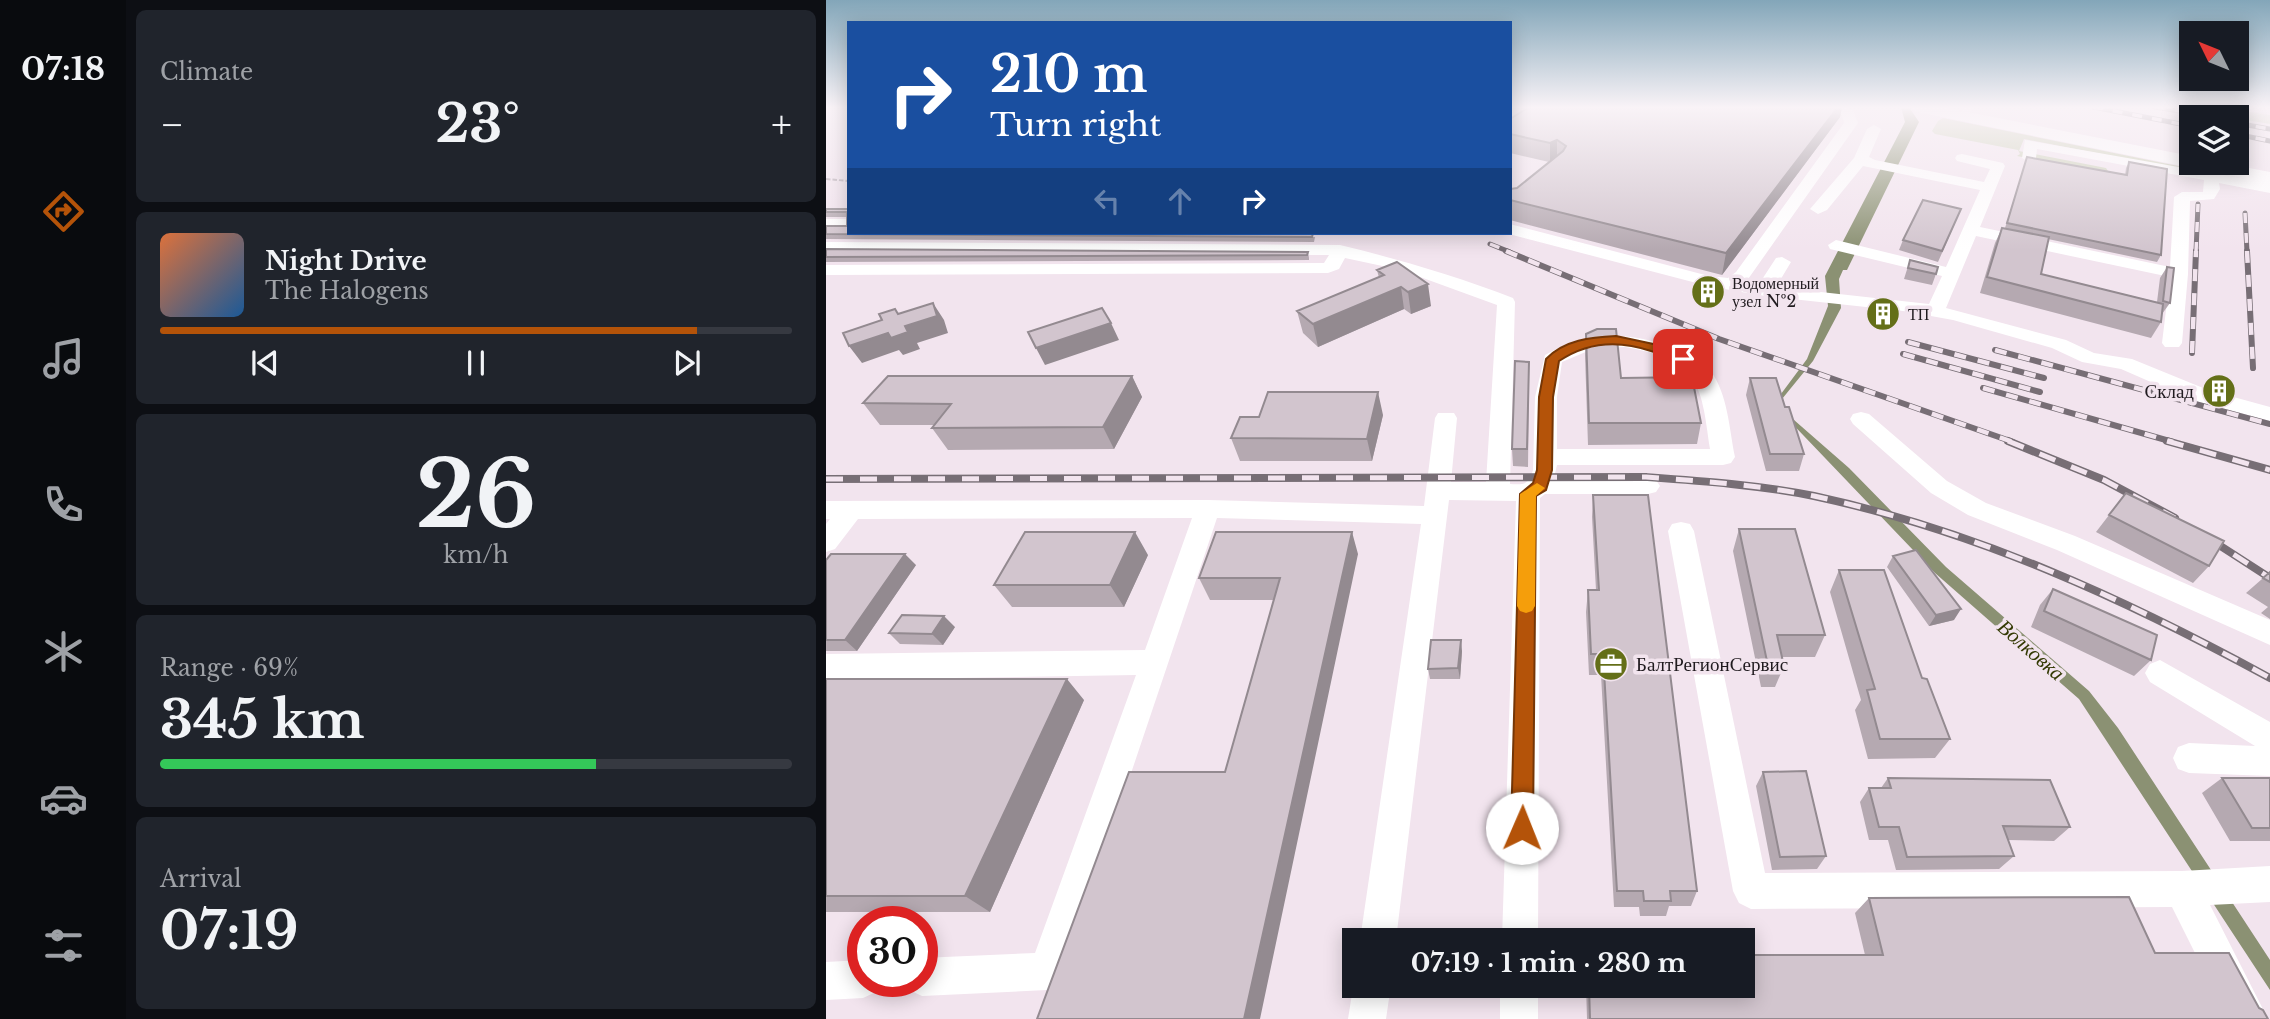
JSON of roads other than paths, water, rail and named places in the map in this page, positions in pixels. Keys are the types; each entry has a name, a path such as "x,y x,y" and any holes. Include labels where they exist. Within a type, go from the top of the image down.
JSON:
{"main road":[{"path":"2148,155 2179,161"},
{"path":"2249,171 2270,169"},
{"path":"2249,174 2270,178"}],"street":[{"path":"1732,284 1742,276 1829,155"},
{"path":"1818,209 1849,177 1864,155"},
{"path":"2092,155 2211,177 2220,175"},
{"path":"1936,310 1998,166 1962,158"},
{"path":"1861,159 1871,164 1988,187"},
{"path":"2241,175 2270,188"},
{"path":"2172,343 2179,275 2182,197 2208,196 2212,189 2211,177"},
{"path":"826,223 847,224"},
{"path":"1512,230 1708,281 1763,291 1936,310 2005,327 2059,344 2089,358 2125,363 2200,395 2270,414"},
{"path":"1970,230 2179,275"},
{"path":"982,247 993,235"},
{"path":"1319,235 1379,251 1389,260"},
{"path":"1836,245 1951,274"},
{"path":"826,247 1340,250 1389,260 1506,302 1522,490 1520,928"},
{"path":"826,270 1328,268 1334,265 1340,250"},
{"path":"1763,291 1782,262"},
{"path":"1522,490 1545,457 1546,397 1552,359 1569,348 1594,341 1616,340 1654,347 1683,359 1700,371 1709,387 1723,457 1545,457"},
{"path":"1380,928 1446,418"},
{"path":"1861,419 1939,487 1977,509 2066,543 2270,633"},
{"path":"826,510 1208,509 1436,503 1522,490 1648,486"},
{"path":"938,976 1047,971 1208,509"},
{"path":"826,542 852,510"},
{"path":"1681,531 1751,891 2190,889 2263,885"},
{"path":"826,667 1155,662"},
{"path":"2160,673 2270,738"},
{"path":"2189,758 2270,761"},
{"path":"2190,889 2249,1019"},
{"path":"826,981 847,980"},
{"path":"1367,1019 1369,998"},
{"path":"1519,998 1519,1019"}],"water":[{"name":"Волковка","path":"1888,155 1903,155 1847,270 1843,270 1839,279 1841,308 1813,361 1782,399 1786,413 1849,468 1946,567 2089,691 2118,728 2270,960 2270,990 2079,699 1935,573 1782,413 1778,398 1807,359 1828,306 1825,276"}],"railway":[{"path":"2196,252 2198,204"},
{"path":"2245,213 2247,252"},
{"path":"1490,244 1510,252"},
{"path":"1506,251 1719,339 2013,442"},
{"path":"2192,353 2196,251"},
{"path":"2247,251 2253,368"},
{"path":"1908,342 2044,378"},
{"path":"1995,350 2270,424"},
{"path":"1903,354 2040,392"},
{"path":"1983,388 2173,442"},
{"path":"2008,441 2104,480 2175,518"},
{"path":"2167,441 2270,470"},
{"path":"826,479 1646,477 1772,489 1874,511 1992,548 2105,595 2270,678"},
{"path":"2205,536 2270,578"}],"place":[{"name":"Водомерный узел №2","path":"1708,292"},
{"name":"ТП","path":"1883,314"},
{"name":"Склад","path":"2219,391"},
{"name":"БалтРегионСервис","path":"1611,664"}]}
